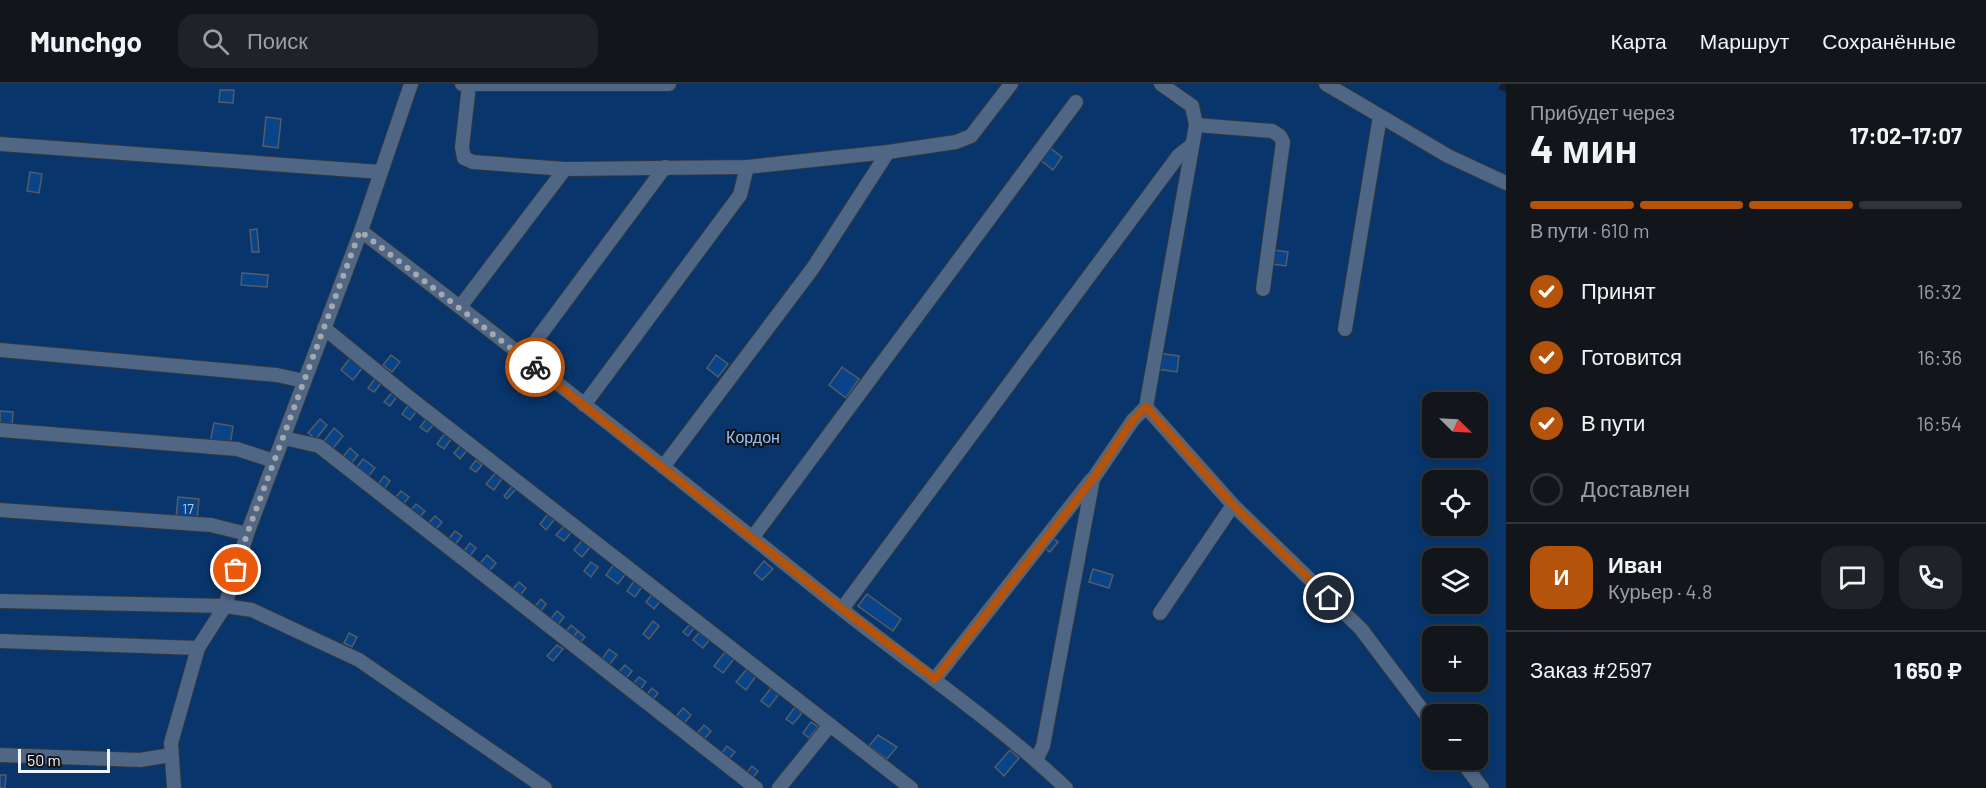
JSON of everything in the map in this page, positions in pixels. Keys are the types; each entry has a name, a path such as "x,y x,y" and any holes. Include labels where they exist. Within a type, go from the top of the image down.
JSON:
{"street":[{"path":"174,788 171,743 198,648 225,606 247,534 360,231 411,84"},
{"path":"669,84 465,85 462,147 464,158 473,162 565,169 747,167 888,152 956,142 971,136 1011,84"},
{"path":"935,679 1093,479 1133,420 1146,407 1196,125 1192,106 1161,84"},
{"path":"1326,84 1448,156 1506,183"},
{"path":"753,537 1076,102"},
{"path":"1345,329 1380,116"},
{"path":"1196,125 1272,131 1280,136 1283,142 1263,289"},
{"path":"0,144 381,171"},
{"path":"842,609 1179,155 1192,145"},
{"path":"663,467 813,268 888,152"},
{"path":"523,358 665,167"},
{"path":"584,405 740,195 747,167"},
{"path":"460,307 565,169"},
{"path":"360,231 460,307 842,609 935,679 1036,760 1066,788"},
{"path":"324,328 406,395 911,788"},
{"path":"0,350 276,375 304,381"},
{"path":"1146,407 1233,505 1361,629 1422,710"},
{"path":"0,430 237,449 274,461"},
{"path":"284,438 319,446 756,788"},
{"path":"1036,760 1043,746 1093,479"},
{"path":"1160,613 1233,505"},
{"path":"0,510 211,525 247,534"},
{"path":"0,601 225,606 252,610 360,660 545,788"},
{"path":"0,642 198,648"},
{"path":"779,788 830,725"},
{"path":"0,755 140,760 171,755"},
{"path":"1468,770 1482,788"}],"green space":[{"name":"Кордон","path":"0,84 1501,84 1498,89 1506,92 1506,788 0,788"}],"building":[{"path":"220,90 234,90 233,103 219,102"},
{"path":"266,117 281,119 278,148 263,146"},
{"path":"1049,147 1062,157 1053,170 1039,159"},
{"path":"30,172 42,174 39,193 27,191"},
{"path":"257,229 259,252 252,252 250,230"},
{"path":"1273,250 1288,252 1286,266 1271,264"},
{"path":"242,273 268,275 267,287 241,285"},
{"path":"1159,353 1179,356 1177,372 1157,369"},
{"path":"391,355 400,362 392,372 383,365"},
{"path":"716,355 728,364 718,377 707,368"},
{"path":"351,357 363,367 353,380 341,370"},
{"path":"842,367 859,379 846,398 829,385"},
{"path":"377,376 383,381 374,392 368,388"},
{"path":"393,391 398,395 390,406 384,402"},
{"path":"410,403 418,409 410,420 402,414"},
{"path":"0,411 13,412 12,428 0,427"},
{"path":"427,418 434,424 427,432 420,427"},
{"path":"320,419 327,425 316,439 308,433"},
{"path":"214,423 233,426 230,446 210,443"},
{"path":"334,428 343,436 330,452 321,445"},
{"path":"445,433 452,438 444,449 437,444"},
{"path":"461,445 467,450 460,459 454,453"},
{"path":"350,448 358,455 349,466 341,459"},
{"path":"363,459 375,468 367,478 355,469"},
{"path":"476,460 482,465 476,472 470,468"},
{"path":"496,472 503,477 494,490 486,484"},
{"path":"384,476 390,481 382,492 376,487"},
{"path":"512,486 516,489 507,499 504,496"},
{"path":"401,491 409,497 401,507 393,500"},
{"path":"178,497 199,499 197,520 176,518"},
{"path":"416,504 425,511 418,519 409,512"},
{"path":"548,514 555,519 546,530 540,524"},
{"path":"435,516 442,522 434,532 426,526"},
{"path":"566,524 573,530 564,541 556,535"},
{"path":"455,531 462,536 453,547 446,542"},
{"path":"1050,536 1058,542 1050,552 1042,546"},
{"path":"583,539 591,546 582,557 574,550"},
{"path":"470,543 476,548 470,556 464,551"},
{"path":"487,555 496,563 487,574 478,566"},
{"path":"764,561 773,569 762,580 754,573"},
{"path":"591,562 598,567 591,577 584,571"},
{"path":"614,564 626,573 618,584 606,575"},
{"path":"1093,569 1113,575 1109,588 1089,582"},
{"path":"634,581 642,587 635,597 627,591"},
{"path":"519,582 526,588 519,597 511,591"},
{"path":"653,593 661,600 654,609 646,602"},
{"path":"867,594 901,619 893,631 858,606"},
{"path":"541,599 546,604 538,615 532,610"},
{"path":"557,611 564,617 556,627 549,621"},
{"path":"653,621 659,626 649,639 643,634"},
{"path":"690,624 694,628 688,636 683,632"},
{"path":"571,625 578,631 571,640 564,634"},
{"path":"701,630 711,638 703,648 693,640"},
{"path":"578,631 585,637 578,645 571,640"},
{"path":"349,633 357,637 352,647 344,643"},
{"path":"557,645 563,649 553,661 547,656"},
{"path":"609,649 617,655 609,665 602,659"},
{"path":"725,652 734,659 723,673 714,666"},
{"path":"625,665 632,671 624,681 616,675"},
{"path":"747,669 756,676 746,690 736,682"},
{"path":"639,677 646,682 640,690 632,685"},
{"path":"652,688 658,693 651,702 645,697"},
{"path":"771,688 779,694 769,707 761,701"},
{"path":"795,707 802,713 793,724 786,719"},
{"path":"683,708 691,715 682,726 674,719"},
{"path":"811,722 818,727 809,738 803,733"},
{"path":"704,725 711,731 702,742 695,736"},
{"path":"878,735 897,747 887,759 869,746"},
{"path":"727,746 735,752 727,761 720,755"},
{"path":"1010,750 1019,758 1004,776 995,767"},
{"path":"752,766 758,771 751,780 745,775"},
{"path":"0,775 6,775 5,788 0,788"}],"way so far":[{"path":"236,570 247,534 360,231 535,367"}],"route":[{"path":"535,367 842,609 935,679 1093,479 1133,420 1146,407 1233,505 1329,598"}]}
